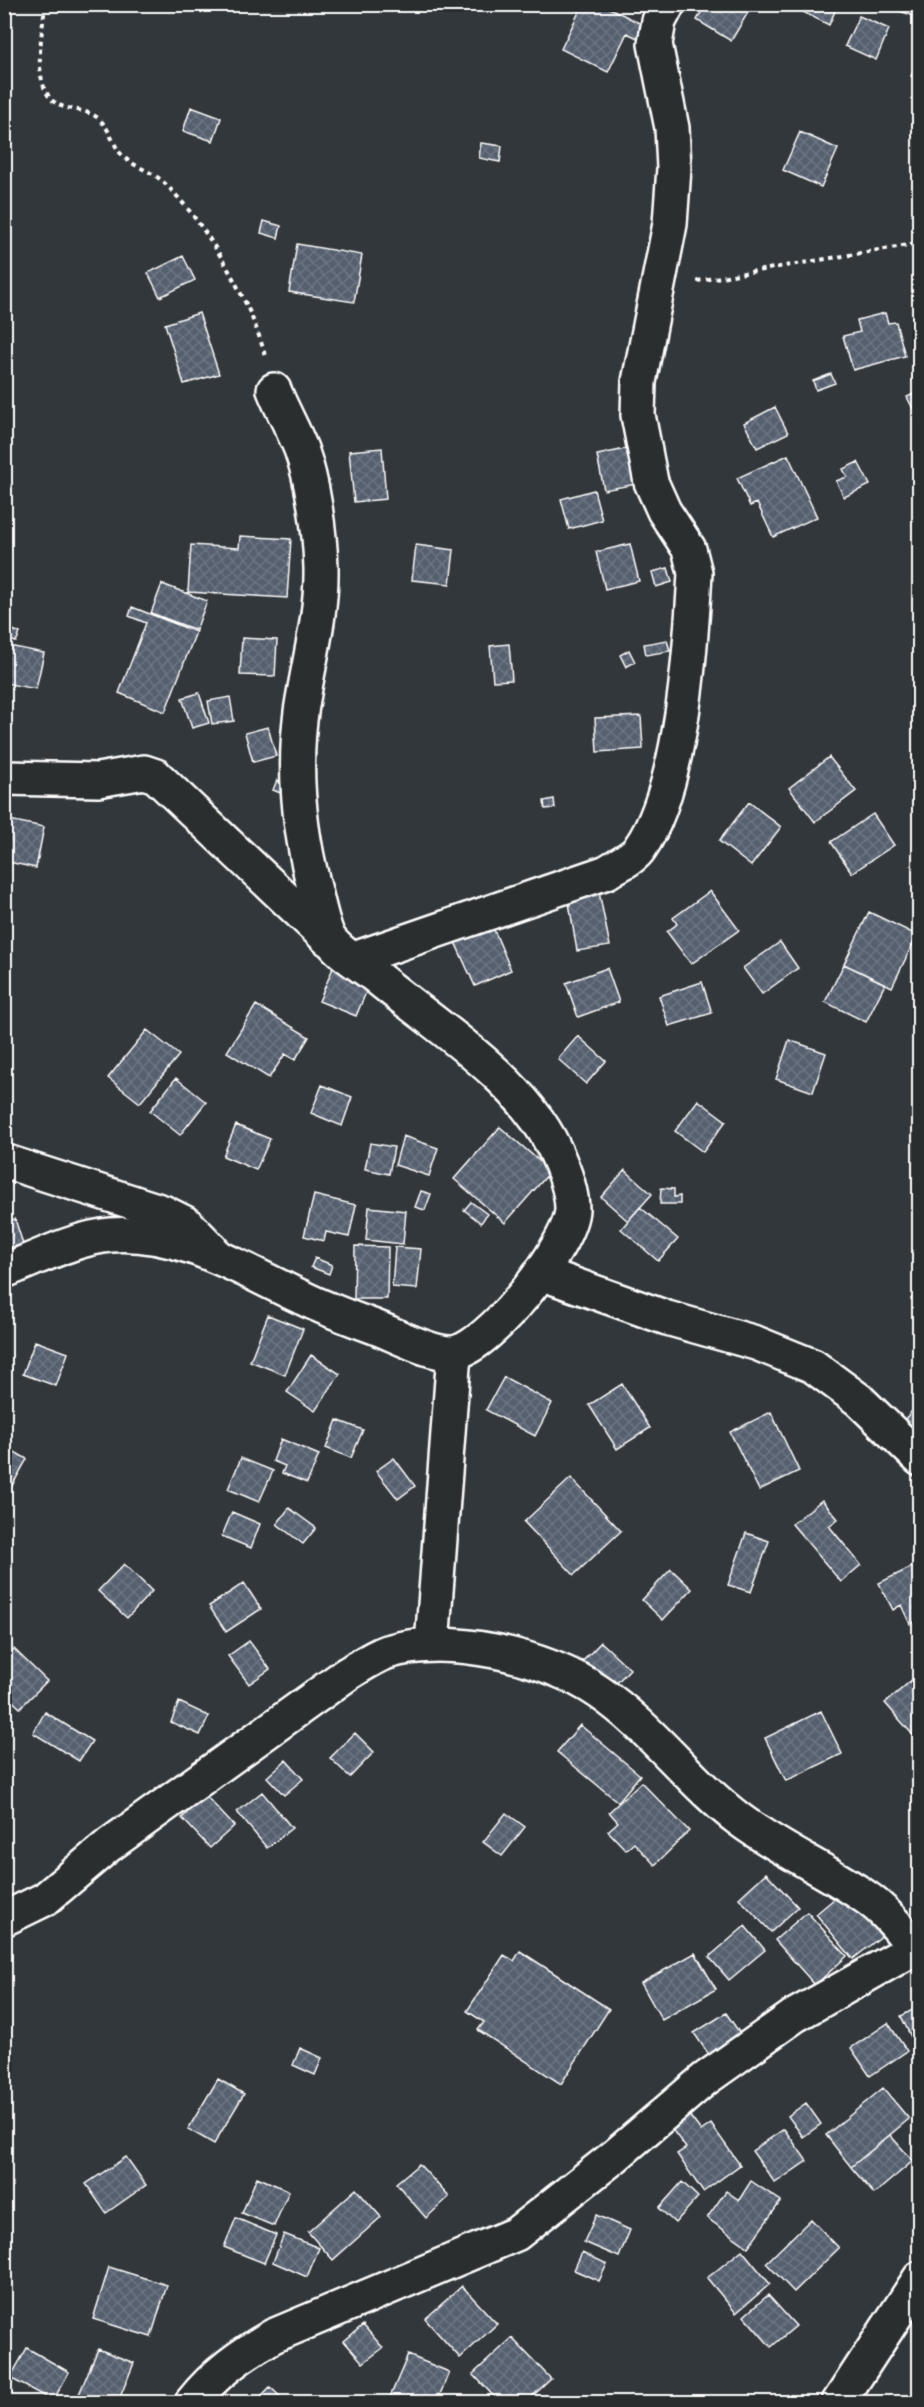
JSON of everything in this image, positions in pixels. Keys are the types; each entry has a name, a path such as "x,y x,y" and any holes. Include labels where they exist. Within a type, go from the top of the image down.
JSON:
{"street":[{"path":"354,959 607,872 639,851 655,822 674,761 695,573 689,549 664,511 651,482 638,415 639,382 670,224 674,168 672,128 655,44 659,21 668,4"},
{"path":"274,390 301,450 316,516 321,568 319,606 301,716 297,795 301,833 328,939"},
{"path":"4,778 98,780 144,772 156,776 328,939 476,1055 511,1088 553,1144 565,1174 572,1210 563,1241 541,1273 507,1313 475,1343 454,1353 435,1350 333,1312 216,1256 178,1244 135,1236 110,1235 80,1242 4,1271"},
{"path":"4,1161 163,1212 187,1224 202,1237 216,1256"},
{"path":"541,1273 667,1318 756,1344 813,1366 859,1400 920,1459"},
{"path":"432,1645 454,1353"},
{"path":"4,1920 45,1899 109,1845 347,1674 386,1652 432,1645 489,1651 548,1664 599,1691 637,1723 723,1808 753,1829 865,1897 917,1946 794,2016 705,2079 615,2156 516,2234 273,2337 208,2381 192,2403"},
{"path":"839,2403 920,2278"}],"path":[{"path":"45,4 40,75 51,98 65,108 83,110 98,117 107,127 120,152 130,163 147,169 163,182 195,220 242,292 256,322 274,390"},
{"path":"657,288 920,243"}],"building":[{"path":"583,4 602,4 651,29 644,41 627,33 608,72 561,49"},
{"path":"706,4 753,4 731,41 697,20"},
{"path":"804,4 838,4 829,25 801,11"},
{"path":"879,4 920,4 920,18"},
{"path":"859,16 889,29 876,60 845,46"},
{"path":"917,63 920,64 920,80 911,76"},
{"path":"191,107 221,118 213,141 183,131"},
{"path":"800,132 838,149 821,187 783,170"},
{"path":"481,143 502,146 500,162 479,158"},
{"path":"264,221 281,226 278,238 261,233"},
{"path":"297,244 362,255 354,302 289,292"},
{"path":"183,256 195,280 160,297 148,273"},
{"path":"199,313 219,374 184,384 165,324"},
{"path":"885,313 888,323 896,322 905,356 853,370 843,336 860,332 857,320"},
{"path":"831,374 835,383 816,390 813,381"},
{"path":"920,391 920,422 907,397"},
{"path":"775,407 788,433 757,448 744,423"},
{"path":"382,448 386,499 354,502 349,451"},
{"path":"630,448 637,484 604,490 597,455"},
{"path":"788,455 817,517 773,537 757,503 750,506 737,478"},
{"path":"858,462 870,485 844,497 836,481 847,477 843,469"},
{"path":"594,490 602,520 569,529 561,499"},
{"path":"240,536 291,539 287,598 188,592 191,545 239,548"},
{"path":"630,544 639,581 605,589 596,552"},
{"path":"416,545 454,550 450,584 412,580"},
{"path":"668,568 672,582 656,587 652,572"},
{"path":"162,584 207,601 196,630 151,613"},
{"path":"132,607 196,632 165,712 119,693 146,623 129,616"},
{"path":"8,628 20,633 16,642 4,638"},
{"path":"242,638 277,640 275,676 240,675"},
{"path":"667,640 670,651 646,655 644,644"},
{"path":"509,644 512,680 493,681 490,646"},
{"path":"4,645 44,653 36,689 4,683"},
{"path":"629,650 635,662 626,667 620,655"},
{"path":"199,693 209,723 192,728 182,698"},
{"path":"230,697 234,721 212,724 208,701"},
{"path":"641,716 643,749 597,752 595,718"},
{"path":"268,727 276,756 253,762 245,733"},
{"path":"829,757 856,791 815,822 789,788"},
{"path":"277,780 287,784 283,794 273,790"},
{"path":"554,799 555,808 545,809 544,801"},
{"path":"749,802 781,827 751,866 719,841"},
{"path":"873,814 894,845 852,873 831,842"},
{"path":"4,819 44,827 36,868 4,861"},
{"path":"710,891 739,930 691,964 667,932 677,924 673,918"},
{"path":"599,892 610,946 577,951 568,897"},
{"path":"869,912 917,935 892,987 844,964"},
{"path":"492,925 511,970 475,986 455,942"},
{"path":"780,942 798,968 762,994 743,968"},
{"path":"844,964 885,984 866,1022 825,1002"},
{"path":"333,968 370,983 356,1016 319,1001"},
{"path":"607,968 619,1002 578,1017 566,983"},
{"path":"702,982 712,1013 669,1026 659,996"},
{"path":"256,1005 309,1037 295,1060 285,1054 269,1078 227,1052"},
{"path":"147,1030 179,1055 140,1103 108,1078"},
{"path":"578,1036 606,1061 586,1084 558,1059"},
{"path":"789,1040 826,1053 813,1092 776,1079"},
{"path":"176,1078 206,1102 180,1135 150,1111"},
{"path":"322,1085 352,1097 342,1126 311,1113"},
{"path":"698,1100 726,1121 703,1152 675,1131"},
{"path":"236,1125 270,1139 256,1170 223,1156"},
{"path":"500,1127 551,1171 505,1223 454,1179"},
{"path":"403,1136 438,1148 429,1176 395,1165"},
{"path":"370,1143 394,1147 389,1174 365,1169"},
{"path":"625,1170 652,1194 628,1221 601,1197"},
{"path":"661,1188 674,1189 674,1197 680,1196 680,1204 660,1204"},
{"path":"421,1191 431,1194 425,1210 415,1207"},
{"path":"314,1195 356,1205 349,1237 326,1232 324,1241 304,1236"},
{"path":"471,1202 487,1214 481,1223 464,1210"},
{"path":"369,1207 406,1211 403,1244 366,1240"},
{"path":"640,1207 678,1239 658,1261 621,1229"},
{"path":"15,1219 23,1244 4,1250 4,1222"},
{"path":"355,1246 388,1247 387,1299 354,1299"},
{"path":"395,1247 421,1249 417,1289 392,1287"},
{"path":"315,1258 332,1265 329,1274 311,1267"},
{"path":"920,1289 920,1306 911,1299"},
{"path":"268,1315 303,1329 285,1375 250,1361"},
{"path":"35,1341 68,1353 56,1386 23,1374"},
{"path":"311,1355 340,1374 315,1411 287,1392"},
{"path":"504,1377 552,1403 535,1436 486,1410"},
{"path":"622,1384 650,1428 617,1449 589,1405"},
{"path":"920,1402 920,1446 898,1427"},
{"path":"771,1412 799,1471 759,1490 730,1432"},
{"path":"337,1420 363,1430 351,1458 326,1448"},
{"path":"281,1439 319,1455 307,1483 282,1473 285,1466 273,1461"},
{"path":"4,1446 27,1459 5,1498 4,1498"},
{"path":"241,1458 273,1471 259,1502 228,1489"},
{"path":"394,1458 415,1486 398,1499 376,1471"},
{"path":"571,1478 621,1531 574,1575 524,1522"},
{"path":"822,1500 838,1519 829,1526 861,1565 841,1582 792,1524"},
{"path":"289,1508 316,1528 303,1544 277,1524"},
{"path":"232,1512 260,1524 251,1548 222,1536"},
{"path":"746,1533 769,1541 751,1592 728,1585"},
{"path":"124,1564 152,1591 127,1618 98,1591"},
{"path":"914,1566 920,1578 920,1619 910,1624 901,1605 893,1610 879,1583"},
{"path":"671,1569 692,1589 663,1620 642,1600"},
{"path":"244,1583 261,1609 226,1632 209,1606"},
{"path":"249,1641 270,1669 249,1684 228,1656"},
{"path":"601,1642 630,1669 611,1689 582,1662"},
{"path":"14,1649 47,1681 20,1708 4,1693 4,1658"},
{"path":"920,1673 920,1743 885,1703"},
{"path":"179,1702 209,1716 200,1735 171,1722"},
{"path":"821,1711 842,1754 786,1781 765,1738"},
{"path":"45,1712 92,1741 79,1761 33,1733"},
{"path":"580,1725 640,1775 618,1802 557,1752"},
{"path":"355,1733 374,1752 350,1777 330,1758"},
{"path":"286,1760 303,1779 284,1795 267,1777"},
{"path":"641,1782 689,1831 655,1865 634,1843 626,1850 608,1831 618,1822 609,1812"},
{"path":"262,1792 292,1828 267,1848 237,1812"},
{"path":"205,1795 234,1826 210,1848 182,1818"},
{"path":"506,1813 525,1827 502,1856 483,1842"},
{"path":"766,1873 798,1907 771,1932 739,1898"},
{"path":"846,1889 883,1935 853,1959 816,1914"},
{"path":"807,1912 847,1956 815,1985 775,1940"},
{"path":"745,1926 765,1950 729,1980 709,1957"},
{"path":"520,1951 609,2009 561,2084 478,2030 484,2022 467,2011 504,1955 514,1961"},
{"path":"695,1953 716,1989 662,2020 641,1983"},
{"path":"920,2006 920,2037 913,2041 901,2016"},
{"path":"726,2013 741,2035 709,2055 694,2033"},
{"path":"888,2023 907,2051 870,2076 851,2048"},
{"path":"300,2048 322,2058 315,2075 293,2065"},
{"path":"218,2079 244,2094 214,2144 188,2129"},
{"path":"883,2088 909,2119 851,2167 826,2135"},
{"path":"806,2103 821,2124 803,2137 788,2116"},
{"path":"689,2115 701,2131 711,2124 740,2165 703,2192 677,2154 686,2148 671,2128"},
{"path":"784,2129 807,2161 775,2183 752,2151"},
{"path":"890,2135 913,2161 874,2194 851,2167"},
{"path":"126,2157 146,2185 106,2213 86,2184"},
{"path":"419,2164 449,2197 426,2218 396,2183"},
{"path":"257,2177 289,2191 274,2226 242,2213"},
{"path":"751,2181 781,2201 748,2247 707,2218 726,2191 739,2200"},
{"path":"682,2182 698,2197 675,2223 659,2208"},
{"path":"356,2189 381,2217 333,2260 308,2232"},
{"path":"596,2215 630,2230 619,2257 584,2242"},
{"path":"236,2218 276,2235 264,2263 224,2247"},
{"path":"811,2219 839,2248 794,2292 766,2263"},
{"path":"284,2234 319,2248 307,2277 273,2262"},
{"path":"742,2250 770,2284 736,2313 707,2278"},
{"path":"582,2252 607,2264 599,2281 574,2270"},
{"path":"109,2267 167,2285 151,2337 93,2319"},
{"path":"462,2286 497,2324 460,2358 425,2319"},
{"path":"768,2295 796,2326 771,2347 744,2316"},
{"path":"363,2325 383,2348 363,2363 344,2341"},
{"path":"512,2338 551,2379 526,2402 499,2402 473,2374"},
{"path":"27,2348 69,2372 53,2401 10,2378"},
{"path":"98,2349 134,2363 118,2402 85,2402 77,2399"},
{"path":"408,2355 449,2372 437,2402 403,2402 390,2397"},
{"path":"270,2387 286,2402 255,2402"}]}
